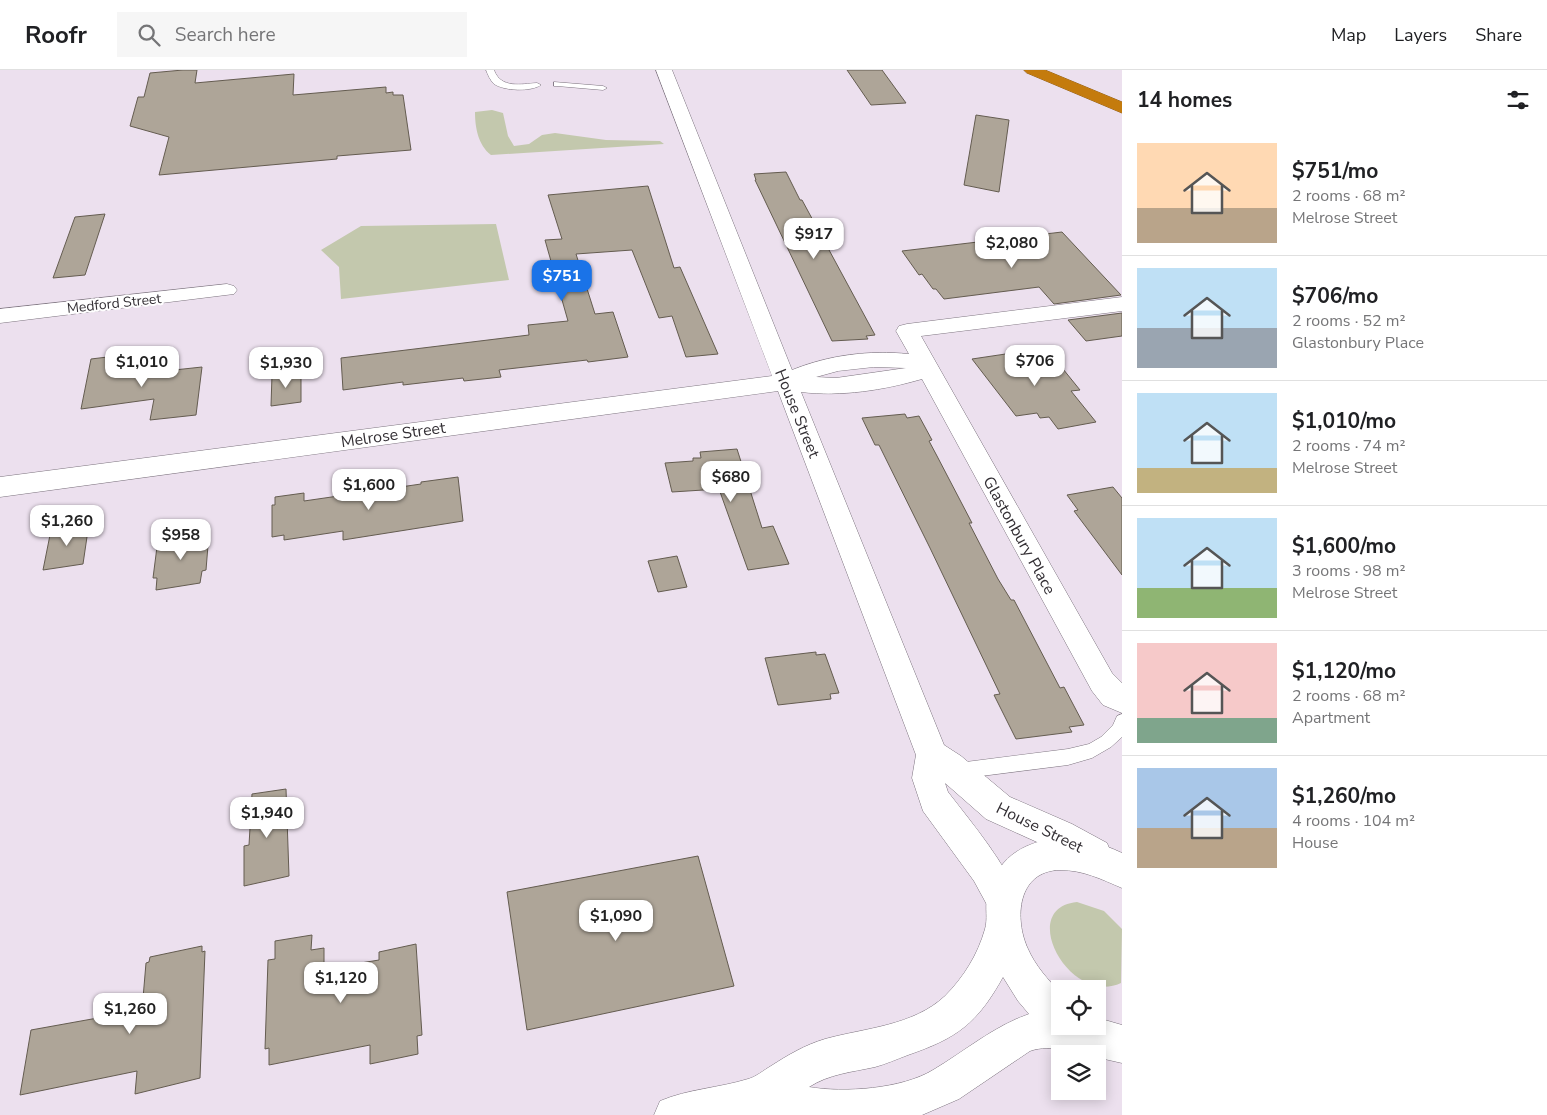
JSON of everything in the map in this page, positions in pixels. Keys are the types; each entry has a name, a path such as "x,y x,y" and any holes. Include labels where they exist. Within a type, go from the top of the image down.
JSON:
{"highway":[{"path":"1032,70 1122,108"},
{"path":"1063,70 1102,84"}],"street":[{"name":"House Street","path":"664,70 705,179 886,633 944,763 1000,810 1019,820 1078,844 1113,866"},
{"name":"Medford Street","path":"0,316 227,290"},
{"name":"Glastonbury Place","path":"1122,304 907,331 1102,682 1114,695 1122,699"},
{"path":"786,382 822,386 854,384 909,376 926,364"},
{"name":"Melrose Street","path":"0,487 786,382"},
{"name":"House Street","path":"944,763 928,778 934,800 986,869 1004,914 1011,954 1017,967 1036,994 1051,1007"},
{"path":"674,1115 757,1097 811,1063 877,1047 931,1028 957,1010 978,986 994,958 1011,880 1017,872 1043,855 1066,852 1090,856 1113,866"},
{"path":"757,1097 829,1110 881,1106 914,1098 945,1085 1019,1036 1051,1029"},
{"path":"1092,1035 1122,1044"}],"lane":[{"path":"490,70 492,80 497,83 516,86 537,85"},
{"path":"556,84 603,88"},
{"path":"944,763 1068,757 1092,751 1106,742 1118,730 1122,721"}],"green space":[{"path":"492,110 503,113 508,136 514,146 529,144 542,135 555,133 606,140 660,141 664,144 491,155 480,141 475,112"},
{"path":"496,224 509,280 341,299 339,267 321,250 361,226"},
{"path":"1077,902 1104,911 1122,929 1121,983 1106,986 1106,980 1083,980 1069,970 1057,954 1051,937 1051,921 1059,908"}],"building":[{"path":"197,70 195,83 294,74 293,95 386,87 386,93 393,92 393,95 403,95 411,150 337,156 337,159 159,175 169,137 130,126 138,97 144,97 150,73"},
{"path":"847,70 882,70 906,103 871,105"},
{"path":"976,115 1009,120 999,192 964,185"},
{"path":"786,172 875,335 866,336 868,339 832,341 755,180 754,174"},
{"path":"648,186 674,268 680,267 718,354 686,357 672,316 659,318 632,250 576,254 595,314 613,312 628,357 499,370 501,377 464,381 463,378 403,385 403,382 343,390 341,358 529,335 528,325 568,321 545,240 562,239 548,195"},
{"path":"105,214 85,275 53,278 75,217"},
{"path":"1062,232 1121,295 1054,304 1039,287 944,299 936,289 933,289 922,274 919,275 902,251"},
{"path":"1122,313 1122,336 1086,341 1068,320"},
{"path":"1046,348 1080,390 1071,391 1096,422 1058,429 1049,417 1040,418 1037,413 1016,416 972,359"},
{"path":"132,354 128,375 202,367 196,415 150,420 154,399 81,409 91,359"},
{"path":"301,372 301,402 271,406 272,375"},
{"path":"905,414 907,418 919,416 932,440 929,441 972,523 969,523 998,579 1011,600 1014,600 1060,688 1064,687 1084,725 1069,727 1072,732 1016,739 994,695 1000,694 930,548 879,445 875,445 862,418"},
{"path":"737,449 762,528 773,526 789,564 748,570 719,489 672,492 665,463 693,461 693,458 701,458 700,452"},
{"path":"458,477 463,521 343,540 343,531 284,540 284,535 272,537 272,505 275,505 275,497 304,493 304,501"},
{"path":"1113,487 1122,498 1122,575 1074,511 1078,510 1067,495"},
{"path":"87,523 86,530 88,530 83,564 43,570 50,535 53,535 54,528"},
{"path":"209,533 206,570 202,571 200,583 156,590 157,578 153,578 158,539"},
{"path":"677,556 687,587 658,592 648,561"},
{"path":"816,652 816,655 825,654 839,693 830,694 831,699 778,705 765,658"},
{"path":"286,789 289,876 244,886 244,846 249,845 252,794"},
{"path":"698,856 734,986 527,1030 507,892"},
{"path":"312,935 311,950 324,948 324,969 379,960 379,952 416,944 422,1035 417,1036 418,1054 370,1064 370,1045 269,1065 269,1048 265,1049 268,960 275,959 275,941"},
{"path":"202,946 202,952 205,951 200,1078 135,1094 137,1071 20,1095 31,1030 142,1010 146,963 149,962 150,957"}]}
